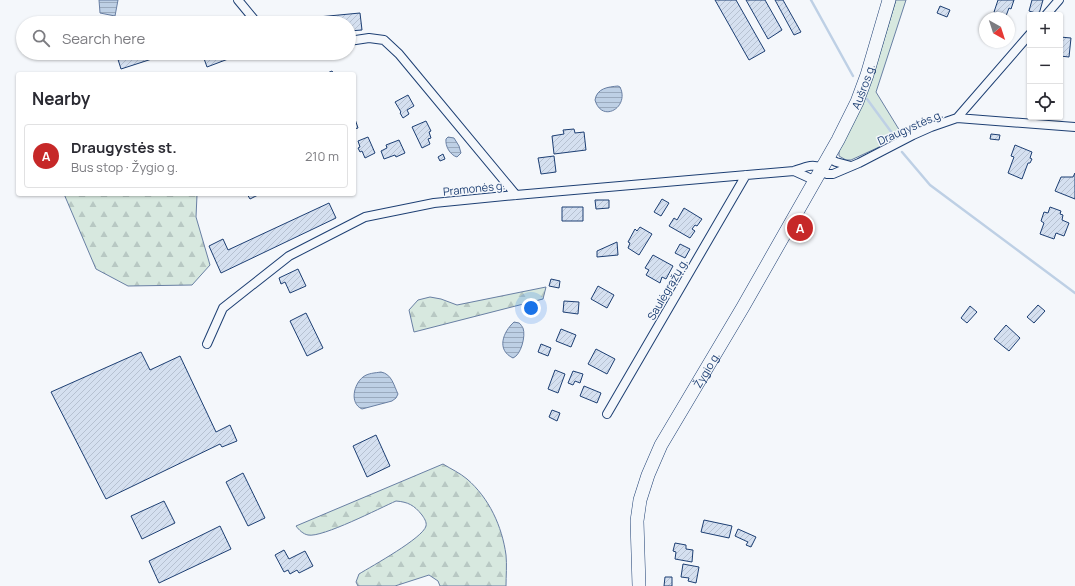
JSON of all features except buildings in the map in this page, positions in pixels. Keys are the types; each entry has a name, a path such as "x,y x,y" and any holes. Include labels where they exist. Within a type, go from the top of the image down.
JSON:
{"main road":[{"name":"Aušros g.","path":"822,170 857,102 879,36 889,0"},
{"name":"Žygio g.","path":"639,586 637,521 640,500 648,475 661,445 822,170"}],"street":[{"path":"238,0 251,16"},
{"path":"1049,12 1059,0"},
{"path":"957,118 1027,37"},
{"path":"356,40 369,38 384,40 399,54 516,195"},
{"name":"Draugystės g.","path":"822,170 827,174 833,174 913,136 957,118 1075,127"},
{"path":"794,170 822,170 844,164 852,166"},
{"name":"Pramonės g.","path":"207,344 223,308 289,256 365,217 434,203 746,175 794,170 811,165 817,165 822,170"},
{"name":"Saulėgrąžų g.","path":"607,414 746,175"}],"green space":[{"path":"896,0 906,0 876,92 903,136 851,160 846,160 839,156 839,151 874,72"},
{"path":"65,196 197,196 196,217 210,265 192,285 128,286 96,269"},
{"path":"546,287 543,299 414,332 409,310 418,300 430,297 441,299 457,305"},
{"path":"443,464 464,477 475,487 482,495 493,513 498,523 506,555 506,586 440,586 438,581 429,575 395,586 358,586 356,582 359,574 407,544 423,531 426,526 422,515 413,506 404,502 396,501 365,516 315,535 304,534 296,526"}],"water":[{"path":"99,0 118,0 115,16 100,13"},
{"path":"618,86 620,87 622,94 621,101 618,106 609,112 603,111 598,107 595,100 596,96 604,89"},
{"path":"448,137 454,138 459,146 461,153 457,157 450,152 447,147 446,139"},
{"path":"514,322 519,323 523,328 524,336 518,353 513,358 504,350 503,341 504,336"},
{"path":"381,372 388,375 392,381 398,394 396,398 392,401 362,409 355,402 354,398 357,384 365,376 372,373"}],"waterway":[{"path":"811,0 853,76"},
{"path":"867,99 892,133"},
{"path":"902,152 930,185 1075,293"}],"place":[{"name":"Draugystės st.","path":"800,228"}]}
